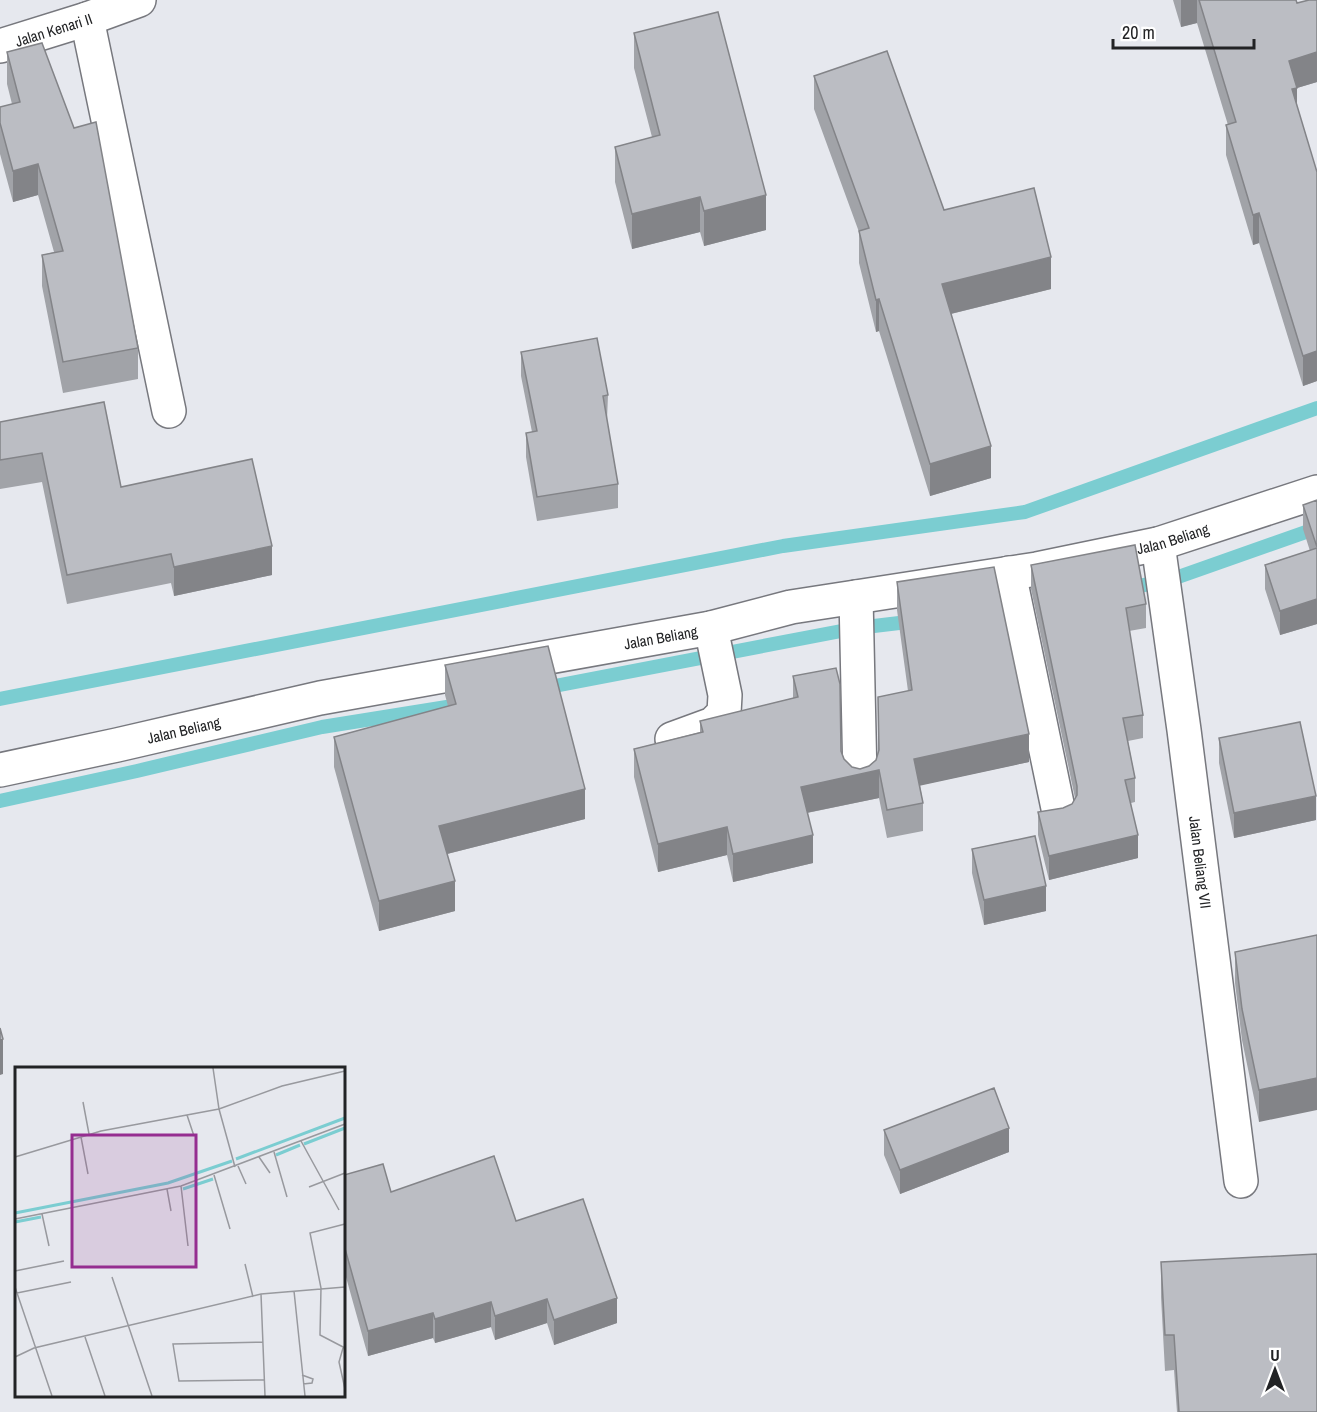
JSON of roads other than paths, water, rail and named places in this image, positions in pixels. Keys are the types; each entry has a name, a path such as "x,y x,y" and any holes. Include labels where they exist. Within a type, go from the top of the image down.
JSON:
{"street":[{"name":"Jalan Kenari II","path":"0,46 139,0"},
{"path":"87,19 169,411"},
{"name":"Jalan Beliang","path":"0,770 117,746 320,698 711,628 791,607 1037,569 1158,544 1317,492"},
{"name":"Jalan Beliang VII","path":"1158,544 1241,1181"},
{"path":"1009,573 1059,813"},
{"path":"856,597 860,778"},
{"path":"672,739 713,724 724,713 725,695 711,628"}],"waterway":[{"path":"0,699 783,546 1025,512 1317,408"},
{"path":"1124,588 1164,582 1317,528"},
{"path":"539,689 857,628 916,621"},
{"path":"0,801 322,727 453,706"}]}
